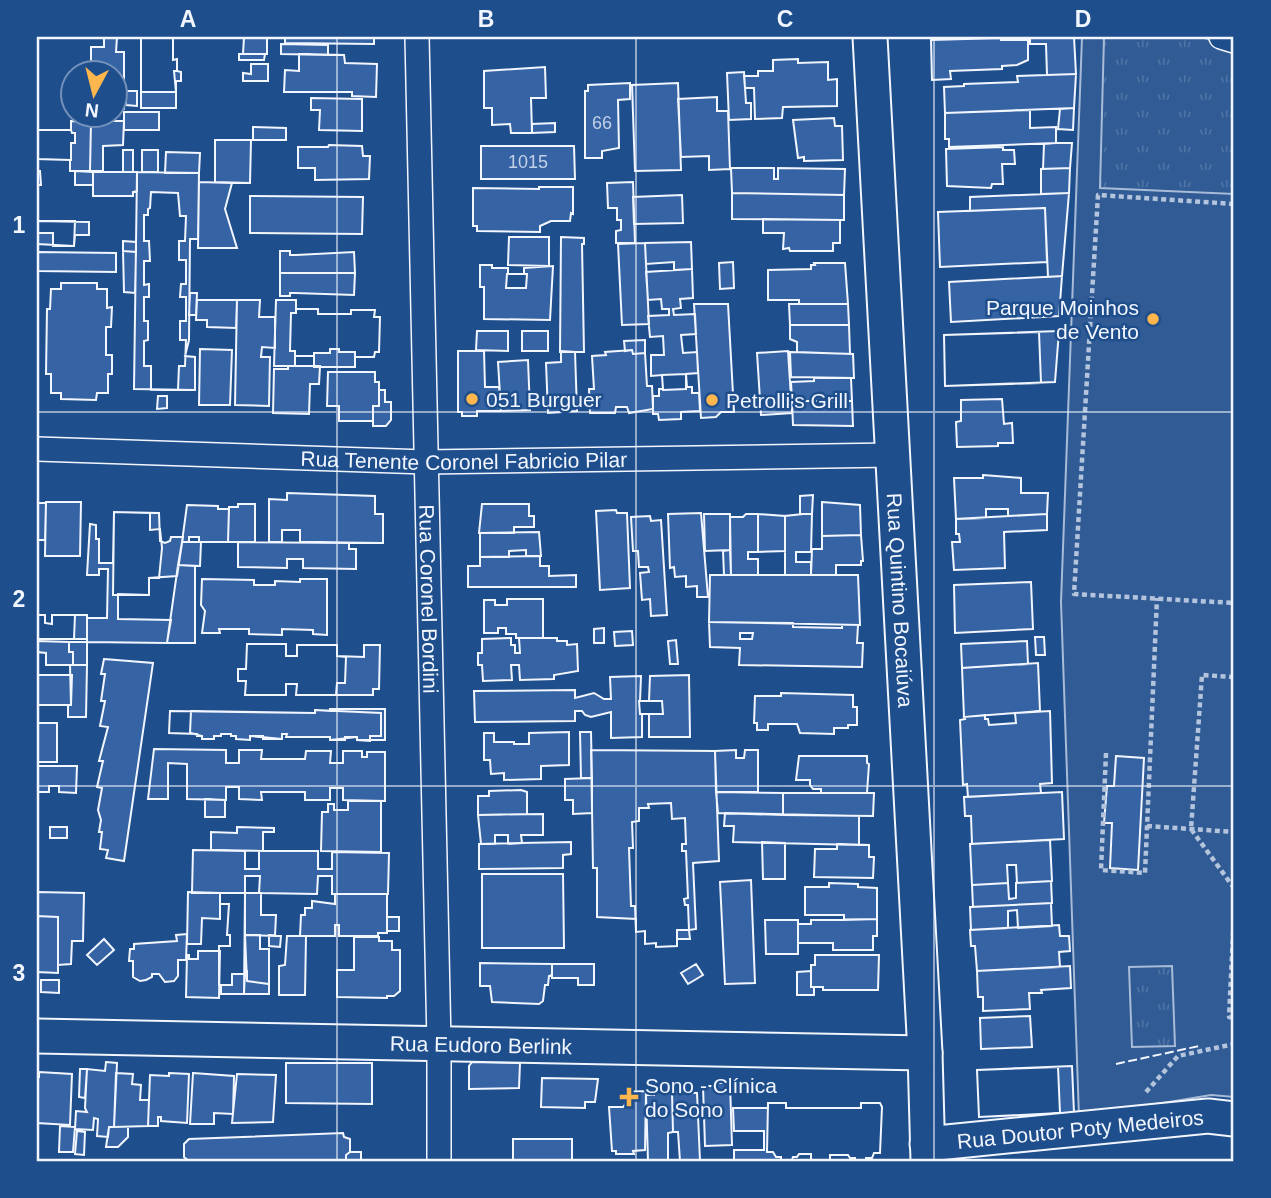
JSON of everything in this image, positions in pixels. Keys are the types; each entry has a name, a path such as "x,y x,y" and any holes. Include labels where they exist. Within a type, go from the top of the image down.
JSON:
{"street":[{"name":"Rua Coronel Bordini","path":"417,37 439,1043 439,1161"},
{"name":"Rua Quintino Bocaiúva","path":"870,37 925,1053 928,1153"},
{"path":"1221,37 1234,41"},
{"name":"Rua Tenente Coronel Fabricio Pilar","path":"37,449 426,462 892,455"},
{"name":"Rua Eudoro Berlink","path":"37,1036 925,1053"},
{"name":"Rua Doutor Poty Medeiros","path":"928,1153 1208,1116 1234,1119"}],"path":[{"path":"1234,204 1098,195 1074,594 1234,603"},
{"path":"1106,753 1101,870 1145,873 1157,598"},
{"path":"1234,677 1202,675 1191,829 1234,888"},
{"path":"1147,826 1234,832"},
{"path":"1234,914 1228,1017 1234,1017"},
{"path":"1115,1127 1178,1056 1234,1044"}],"green space":[{"name":"Parque Moinhos de Vento","path":"1082,37 1234,37 1234,1097 1211,1095 1079,1117 1061,602"},
{"path":"1104,37 1201,37 1234,46 1234,194 1100,188"},
{"path":"1172,966 1175,1046 1132,1047 1129,967"}],"building":[{"path":"104,37 117,37 116,52 124,52 124,60 91,60 91,47 104,47"},
{"path":"141,37 173,37 173,60 177,59 177,71 174,71 176,92 141,92"},
{"path":"141,37 173,37 173,60 177,59 177,71 181,72 181,81 176,81 176,108 141,108"},
{"path":"244,37 267,37 267,54 243,54"},
{"path":"285,37 374,37 374,44 285,43"},
{"path":"1030,37 1074,37 1076,74 1047,75 1046,44 1030,44"},
{"path":"931,40 1028,40 1028,60 1017,65 1002,66 1002,69 950,71 951,79 932,80"},
{"path":"281,44 328,45 328,55 281,54"},
{"path":"239,54 265,54 264,60 239,60"},
{"path":"299,54 344,55 345,63 377,64 376,97 352,96 352,92 284,92 285,70 299,71"},
{"path":"798,59 798,63 828,62 828,80 837,79 837,106 783,107 782,118 755,119 754,88 745,88 744,76 758,76 758,71 773,71 773,60"},
{"path":"251,64 268,64 268,81 243,81 243,73 251,74"},
{"path":"545,67 546,98 531,98 532,133 511,133 510,124 492,125 492,108 484,108 484,71"},
{"path":"744,72 746,103 751,103 751,119 729,120 727,73"},
{"path":"1076,74 1074,108 945,113 944,87 1018,82 1017,76"},
{"path":"630,83 630,99 618,100 619,148 602,151 602,158 585,158 585,91 588,91 588,85"},
{"path":"678,83 681,170 635,171 632,85"},
{"path":"130,91 137,91 137,106 130,105"},
{"path":"717,97 717,111 728,111 730,169 709,170 709,156 681,157 678,99"},
{"path":"311,98 362,99 362,131 319,130 320,110 311,110"},
{"path":"1074,108 1073,130 1058,129 1060,109"},
{"path":"1030,110 1030,128 1056,127 1056,143 949,147 949,139 945,139 945,113"},
{"path":"130,112 159,112 159,130 130,130"},
{"path":"834,118 835,126 842,126 843,160 804,161 804,157 798,158 793,120"},
{"path":"555,123 555,132 532,133 532,124"},
{"path":"253,127 286,128 286,140 253,140"},
{"path":"37,130 91,130 90,171 70,171 70,160 37,159"},
{"path":"37,130 71,130 75,133 75,143 71,143 71,160 37,159"},
{"path":"91,130 124,130 123,145 103,146 103,171 90,171"},
{"path":"215,140 251,140 250,183 215,182"},
{"path":"1072,143 1070,168 1043,169 1044,144"},
{"path":"362,146 363,156 370,156 369,179 315,180 315,168 298,168 298,147"},
{"path":"481,146 574,146 575,179 481,179"},
{"path":"1003,147 1003,150 1014,150 1015,164 1002,164 1003,184 992,184 991,188 947,186 946,149"},
{"path":"123,150 133,150 133,172 123,172"},
{"path":"142,150 158,150 158,172 142,172"},
{"path":"166,152 200,153 199,173 165,173"},
{"path":"731,168 774,168 774,179 778,179 778,168 845,169 844,195 732,193"},
{"path":"1070,168 1069,193 1041,194 1041,169"},
{"path":"37,171 40,171 41,185 37,185"},
{"path":"75,171 93,172 93,185 75,185"},
{"path":"93,172 137,172 137,191 133,192 133,196 93,196"},
{"path":"137,172 199,173 198,239 190,239 189,340 185,356 195,357 195,390 134,389"},
{"path":"199,182 232,183 225,209 237,248 198,248"},
{"path":"633,182 635,243 616,243 616,231 621,230 621,220 617,220 617,208 608,208 607,183"},
{"path":"573,187 573,214 571,213 570,221 551,221 540,226 540,232 477,231 477,226 473,226 473,188"},
{"path":"151,192 178,193 180,216 186,216 185,241 179,241 179,260 186,260 186,284 181,284 180,297 186,297 186,321 180,321 180,340 186,340 185,366 179,366 178,390 151,390 151,366 144,366 144,341 148,340 148,321 144,321 144,297 149,297 149,284 144,285 144,261 150,261 149,241 144,241 144,215 148,215"},
{"path":"732,193 844,195 844,220 732,219"},
{"path":"1069,193 1062,276 1048,277 1045,208 970,211 970,197"},
{"path":"682,195 683,223 634,224 633,197"},
{"path":"250,196 363,197 362,234 250,233"},
{"path":"1045,208 1047,262 940,267 938,212"},
{"path":"763,219 840,220 840,243 833,243 833,251 783,249 784,233 763,233"},
{"path":"37,221 75,221 74,246 53,246 53,233 37,233"},
{"path":"37,221 89,222 89,235 75,235 74,246 37,244"},
{"path":"509,237 549,237 549,266 508,265"},
{"path":"561,237 584,238 584,352 560,352"},
{"path":"123,241 136,242 136,252 123,251"},
{"path":"691,242 692,269 674,270 674,262 646,264 645,243"},
{"path":"645,243 649,324 622,325 618,244"},
{"path":"123,251 136,252 135,293 124,292"},
{"path":"280,251 290,251 290,255 354,252 355,273 280,273"},
{"path":"37,252 116,253 116,272 37,271"},
{"path":"733,262 734,288 720,289 719,263"},
{"path":"814,263 845,263 848,304 799,304 799,300 768,300 768,270 811,269"},
{"path":"480,265 508,268 508,274 524,274 524,268 553,266 550,320 484,319 484,287 480,287"},
{"path":"692,269 693,298 680,299 681,308 673,309 674,315 695,314 696,334 681,335 683,353 697,352 698,373 686,374 687,387 692,387 692,393 699,393 700,411 681,412 681,419 659,420 658,414 653,414 653,396 659,396 659,389 663,389 662,375 651,376 651,355 664,355 663,336 650,337 648,316 669,315 669,309 662,309 661,299 648,300 646,272"},
{"path":"280,273 355,273 354,295 290,293 290,296 280,296"},
{"path":"507,274 527,274 526,288 506,288"},
{"path":"1062,276 1059,316 951,322 949,282"},
{"path":"61,283 97,283 97,289 107,289 107,308 112,307 111,327 106,327 106,355 112,355 112,374 108,374 108,393 97,393 96,400 61,399 61,393 51,393 51,374 46,374 47,309 50,309 51,289 61,289"},
{"path":"190,293 197,293 196,315 189,315"},
{"path":"197,300 237,300 236,328 207,327 207,320 196,320"},
{"path":"237,300 260,300 259,317 275,317 275,348 262,347 261,357 270,357 269,406 235,405"},
{"path":"276,300 296,300 296,309 318,309 318,314 351,314 351,310 375,310 374,317 380,317 379,352 375,352 374,357 355,357 355,367 314,367 314,356 295,356 295,366 274,366"},
{"path":"694,304 728,304 734,412 721,412 716,417 701,418"},
{"path":"789,304 848,304 849,325 790,325"},
{"path":"296,309 318,309 318,314 351,314 351,310 375,310 374,317 380,317 379,352 375,352 374,357 355,357 355,352 330,349 330,353 295,356 295,351 290,351 291,313 296,313"},
{"path":"790,325 849,325 850,354 797,352 797,342 790,339"},
{"path":"477,331 508,331 508,351 476,350"},
{"path":"522,331 548,331 548,351 522,351"},
{"path":"1059,331 1055,382 945,386 944,335"},
{"path":"1039,332 1041,383 945,386 944,335"},
{"path":"645,340 645,353 633,354 632,350 625,351 624,341"},
{"path":"200,349 232,350 230,405 199,405"},
{"path":"632,350 633,354 645,353 647,386 652,386 653,409 629,413 627,407 616,407 615,413 590,413 589,389 594,389 592,356"},
{"path":"458,351 484,351 485,387 499,387 501,411 477,411 477,416 462,416 462,412 458,412"},
{"path":"561,351 575,352 577,411 548,413 546,363 561,362"},
{"path":"788,351 792,413 761,415 757,353"},
{"path":"790,352 853,354 854,378 791,377"},
{"path":"528,360 530,410 501,411 498,362"},
{"path":"288,366 320,366 319,384 310,384 309,414 273,413 274,369 288,369"},
{"path":"328,372 375,372 375,382 379,382 379,406 373,406 373,421 339,421 339,406 327,406"},
{"path":"686,374 686,389 663,390 662,375"},
{"path":"814,378 851,378 852,401 792,401 791,382 814,381"},
{"path":"379,390 385,390 385,402 391,402 391,420 386,426 373,426 373,406 379,406"},
{"path":"158,396 167,396 167,408 157,409"},
{"path":"1002,399 1004,424 1012,423 1013,443 957,447 956,422 961,421 961,400"},
{"path":"792,401 852,401 853,426 793,425"},
{"path":"983,475 1021,478 1021,493 1048,493 1047,514 1008,516 1008,509 986,509 986,518 956,519 954,478 983,478"},
{"path":"287,493 375,496 375,514 383,514 383,543 300,542 300,530 282,530 282,542 269,542 269,499 287,500"},
{"path":"813,495 812,514 800,514 800,496"},
{"path":"46,502 81,502 80,556 45,556"},
{"path":"822,502 860,505 861,535 822,536"},
{"path":"37,503 46,503 45,540 37,540"},
{"path":"238,504 255,504 255,542 228,542 229,507 238,507"},
{"path":"482,504 529,504 529,516 534,516 534,527 514,527 514,533 479,533"},
{"path":"187,505 229,509 228,542 199,542 199,537 189,537 189,542 182,542"},
{"path":"616,510 617,513 627,513 630,588 600,590 596,511"},
{"path":"114,512 150,513 150,530 160,529 162,548 159,578 149,578 149,595 113,595"},
{"path":"114,512 159,513 160,541 165,543 170,541 171,537 183,537 177,576 149,578 149,595 118,594 118,619 171,620 167,643 87,642 87,618 107,618 108,569 99,569 99,575 87,575 90,524 96,525 99,563 113,563"},
{"path":"701,513 708,597 697,597 697,586 686,587 686,576 675,577 674,567 670,568 668,514"},
{"path":"704,514 730,514 730,550 705,551"},
{"path":"746,514 758,514 758,552 748,552 748,559 758,559 758,575 731,575 730,517 743,517"},
{"path":"758,514 785,516 785,551 758,552"},
{"path":"812,514 811,552 796,552 796,562 811,562 811,575 785,575 785,516"},
{"path":"1047,514 1047,530 1004,532 1005,568 954,570 952,542 960,542 959,534 956,534 956,519"},
{"path":"650,516 651,521 661,520 667,615 651,616 650,599 642,600 640,573 649,572 648,567 639,567 638,551 633,551 631,517"},
{"path":"539,532 541,556 526,556 526,550 509,551 509,557 480,557 480,533"},
{"path":"861,535 861,565 836,565 836,575 811,575 812,549 822,549 822,536"},
{"path":"182,542 201,542 200,566 178,565"},
{"path":"238,542 349,543 349,549 356,549 356,569 303,568 303,559 287,559 287,568 238,567"},
{"path":"730,550 731,575 724,575 723,551"},
{"path":"540,556 540,566 549,566 549,576 576,575 576,587 468,587 468,566 480,566 480,557"},
{"path":"178,565 195,566 195,643 167,643"},
{"path":"710,575 858,575 860,625 709,622"},
{"path":"202,579 254,580 254,585 275,585 275,581 327,579 327,635 313,634 313,630 282,629 282,635 249,634 249,629 219,629 220,633 202,633 205,611 201,605"},
{"path":"1031,582 1033,629 955,633 954,585"},
{"path":"507,599 543,599 543,638 516,638 516,634 506,634 506,628 498,628 498,633 484,633 484,600 495,600 495,605 507,605"},
{"path":"37,615 45,615 45,623 52,624 52,615 75,615 74,639 37,639"},
{"path":"37,615 45,615 45,623 52,624 52,615 87,615 87,639 37,639"},
{"path":"709,622 793,623 793,627 842,628 842,625 858,625 857,643 863,643 862,667 739,665 740,648 710,647","holes":["740,633 753,633 752,639 740,639"]},
{"path":"604,628 604,643 594,643 594,629"},
{"path":"632,631 633,645 615,646 614,632"},
{"path":"1035,637 1044,637 1045,655 1036,655"},
{"path":"511,638 515,653 520,653 519,638 557,638 557,641 567,641 567,645 577,644 578,671 554,675 554,679 520,680 519,665 511,665 512,680 483,681 482,665 478,665 478,653 482,653 482,639"},
{"path":"676,640 678,664 670,664 668,641"},
{"path":"37,641 69,642 69,652 73,652 73,665 46,665 46,653 37,652"},
{"path":"1027,641 1028,664 962,668 961,644"},
{"path":"69,642 87,642 87,665 73,665 73,652 69,652"},
{"path":"247,644 286,644 286,656 297,656 297,645 337,645 337,656 346,657 345,683 337,683 336,695 296,695 297,684 286,684 286,695 245,695 246,681 238,681 238,669 246,669"},
{"path":"247,644 286,644 286,656 297,656 297,645 337,645 337,656 364,657 364,645 380,645 379,689 373,689 373,695 296,695 297,684 286,684 286,695 245,695 246,681 238,681 238,669 246,669"},
{"path":"104,659 153,663 124,861 106,858 108,850 100,849 102,832 99,832 101,820 98,810 102,788 97,787 103,761 99,761 108,727 100,726 105,701 101,701"},
{"path":"1038,663 1040,711 964,717 962,668"},
{"path":"70,665 87,665 86,717 68,717 68,705 71,705"},
{"path":"37,675 72,675 71,705 37,705"},
{"path":"689,675 690,737 649,737 649,714 642,714 642,737 611,738 611,712 591,717 582,711 575,711 575,721 475,722 474,691 575,690 575,698 594,693 604,699 611,699 610,677 641,676 640,701 649,701 650,676"},
{"path":"781,693 853,695 853,707 857,707 857,725 834,728 834,734 800,733 797,724 768,724 768,730 757,730 757,723 754,723 755,696 781,696"},
{"path":"639,701 662,701 663,714 640,714"},
{"path":"385,709 385,740 345,737 345,740 330,740 330,737 286,737 287,734 282,734 282,739 250,736 250,740 236,739 236,736 231,734 221,734 214,736 214,739 202,739 202,736 197,734 169,733 170,711 315,713 315,710"},
{"path":"315,710 381,713 381,736 370,736 370,741 357,740 357,737 330,740 330,737 286,737 287,734 282,734 282,739 250,736 250,740 236,739 236,736 231,734 202,739 202,736 190,733 191,711 315,713"},
{"path":"315,710 381,713 381,736 370,736 370,741 357,740 357,737 330,740 330,737 286,737 287,734 282,734 282,739 250,736 250,740 236,739 236,736 231,734 202,739 202,736 197,734 169,733 170,711 315,713"},
{"path":"1050,711 1052,783 1040,784 1041,793 968,797 967,784 963,785 960,720 965,719 964,717 985,715 989,725 1016,723 1015,713"},
{"path":"37,723 57,723 57,762 37,762"},
{"path":"569,732 569,765 541,766 541,779 504,780 504,773 491,774 490,760 484,760 484,733 494,733 494,742 529,744 529,733"},
{"path":"580,732 591,732 592,778 581,778"},
{"path":"154,749 226,750 226,763 239,763 239,750 262,750 261,759 305,759 306,751 331,751 330,763 343,763 343,751 362,751 362,757 367,757 367,752 385,752 385,801 343,800 343,788 330,788 330,800 305,800 305,792 261,792 262,800 239,799 239,787 226,787 226,800 187,799 187,764 168,763 168,799 148,799"},
{"path":"591,750 715,751 719,861 693,863 696,929 689,930 690,939 677,939 677,946 656,947 656,943 645,944 645,931 636,932 636,919 597,917 597,868 593,868"},
{"path":"736,750 736,758 744,758 745,750 758,750 758,792 716,792 715,751"},
{"path":"799,756 867,756 867,793 821,793 821,789 813,789 810,780 796,780"},
{"path":"1116,756 1144,758 1138,870 1110,868 1112,823 1104,823 1107,786 1114,786"},
{"path":"37,766 77,766 76,793 59,792 59,786 49,786 49,792 37,792"},
{"path":"592,778 592,813 573,814 573,800 565,800 565,779"},
{"path":"489,791 527,792 527,814 478,815 478,796 489,796"},
{"path":"716,792 783,793 783,815 718,813"},
{"path":"1062,792 1064,839 972,844 971,816 965,816 964,797"},
{"path":"783,793 874,793 873,816 783,815"},
{"path":"205,799 225,800 225,817 205,817"},
{"path":"348,801 381,801 381,852 321,851 322,812 328,812 328,804 334,804 334,810 348,810"},
{"path":"671,803 672,819 685,818 686,844 682,844 682,851 686,851 688,898 684,899 685,905 688,905 689,930 677,930 677,946 656,947 656,943 645,944 645,931 636,932 635,906 631,906 629,848 633,848 632,822 639,821 639,808 649,808 648,804"},
{"path":"725,813 859,816 859,845 733,842 734,826 724,826"},
{"path":"543,814 543,835 521,835 522,843 508,844 508,835 495,835 495,844 481,844 478,815"},
{"path":"50,827 67,827 67,838 50,838"},
{"path":"237,827 274,828 274,832 263,832 263,851 211,850 211,832 237,833"},
{"path":"1050,840 1052,881 1017,883 1016,865 1007,865 1008,883 972,885 970,844"},
{"path":"571,842 571,854 563,855 563,868 479,869 479,844"},
{"path":"762,842 785,843 785,879 763,879"},
{"path":"837,844 869,845 869,857 874,857 873,878 814,877 815,849 837,849"},
{"path":"193,850 245,851 245,869 259,869 259,851 318,851 318,869 332,869 332,852 389,853 388,894 332,894 332,876 318,876 317,894 259,893 260,876 245,876 245,893 192,893"},
{"path":"482,874 563,874 564,948 482,948"},
{"path":"751,880 755,983 725,984 720,882"},
{"path":"1051,881 1052,903 973,907 972,885 1008,883 1009,899 1016,898 1016,883"},
{"path":"829,883 877,888 877,919 844,920 844,915 805,915 805,887 829,887"},
{"path":"37,892 84,893 83,941 72,941 71,964 58,965 58,917 37,916"},
{"path":"188,892 220,893 220,919 202,918 201,944 187,944"},
{"path":"220,893 245,893 244,994 221,994 219,946 230,946 230,935 227,935 229,904 220,904"},
{"path":"220,893 245,893 245,974 232,974 232,985 219,985 219,946 230,946 230,935 227,935 229,904 220,904"},
{"path":"245,893 261,893 261,915 276,915 275,936 245,935"},
{"path":"335,894 387,894 387,933 378,933 378,936 339,936 339,925 335,925 335,936 300,936 301,915 305,915 305,908 312,908 312,901 335,904"},
{"path":"1051,903 1052,926 1018,928 1017,910 1008,911 1008,928 971,930 970,907"},
{"path":"37,916 58,917 58,973 37,972"},
{"path":"387,917 399,917 399,931 387,931"},
{"path":"877,919 877,936 873,936 873,950 833,950 833,943 798,943 798,924 811,924 811,920"},
{"path":"765,920 798,920 798,954 766,954"},
{"path":"1059,925 1060,936 1069,936 1070,951 1059,952 1060,967 977,971 975,946 971,946 970,930"},
{"path":"187,934 186,960 178,960 178,976 174,981 165,982 159,974 152,974 152,977 140,981 133,977 133,961 129,961 130,949 134,949 134,944 177,941 176,935"},
{"path":"245,935 260,935 260,949 269,949 269,984 247,981"},
{"path":"269,935 281,936 280,947 269,946"},
{"path":"287,936 306,936 305,995 279,995 279,966 285,965"},
{"path":"354,937 379,937 379,941 392,941 392,950 400,950 400,991 394,996 337,997 337,970 354,970"},
{"path":"104,939 114,950 97,965 87,955"},
{"path":"198,951 220,951 219,998 186,997 187,955 189,959 198,959"},
{"path":"815,955 879,955 878,990 823,990 823,987 811,987 811,965 815,965"},
{"path":"480,963 552,964 552,975 549,976 548,985 545,985 543,1001 539,1004 492,1002 490,986 480,986"},
{"path":"552,964 594,964 594,985 578,985 578,978 552,978"},
{"path":"696,964 703,975 688,984 681,973"},
{"path":"1070,966 1071,988 1029,993 1030,1009 983,1011 983,997 978,997 977,971"},
{"path":"245,971 247,981 269,984 269,994 244,994"},
{"path":"811,971 814,995 797,995 797,972"},
{"path":"41,980 59,980 59,993 41,992"},
{"path":"1030,1016 1032,1047 981,1049 980,1018"},
{"path":"106,1062 117,1063 114,1127 109,1127 108,1137 97,1136 98,1119 94,1118 93,1130 75,1129 76,1111 87,1112 87,1069 105,1071"},
{"path":"472,1062 520,1063 519,1088 469,1089 469,1066"},
{"path":"286,1063 372,1063 372,1104 286,1103"},
{"path":"1072,1066 1074,1113 979,1117 977,1070"},
{"path":"1058,1067 1060,1113 979,1117 977,1070"},
{"path":"80,1069 87,1069 85,1098 79,1097"},
{"path":"39,1072 72,1074 70,1125 37,1123"},
{"path":"116,1073 133,1074 132,1084 141,1085 140,1100 149,1100 148,1126 114,1127"},
{"path":"169,1073 189,1074 187,1123 161,1121 161,1117 158,1117 158,1126 148,1126 150,1075 169,1076"},
{"path":"193,1073 234,1076 233,1114 214,1113 214,1124 190,1124"},
{"path":"237,1074 276,1075 273,1122 232,1123"},
{"path":"542,1078 598,1079 595,1102 585,1102 585,1108 541,1107"},
{"path":"716,1083 730,1083 732,1145 705,1146 703,1086 715,1086"},
{"path":"646,1091 645,1150 633,1151 634,1154 616,1154 616,1151 612,1151 609,1107 623,1107 627,1102 626,1092"},
{"path":"654,1092 672,1092 673,1132 668,1133 668,1161 648,1161 646,1095 654,1095"},
{"path":"672,1092 697,1093 700,1161 680,1161 678,1132 673,1132"},
{"path":"768,1103 786,1103 786,1108 861,1108 861,1103 880,1103 880,1153 874,1153 872,1158 866,1158 866,1161 855,1161 855,1158 848,1155 830,1155 830,1161 811,1160 811,1154 799,1154 792,1160 781,1160 781,1157 776,1157 773,1152 767,1152"},
{"path":"768,1103 786,1103 786,1108 861,1108 861,1103 880,1103 880,1153 874,1153 872,1158 866,1158 866,1161 855,1161 855,1158 848,1155 830,1155 830,1161 811,1160 811,1154 799,1154 792,1160 734,1161 734,1150 764,1150 764,1131 734,1131 733,1108 768,1108"},
{"path":"60,1126 75,1127 73,1152 59,1152"},
{"path":"109,1127 128,1127 128,1137 118,1147 106,1147"},
{"path":"77,1131 85,1132 84,1155 75,1154"},
{"path":"343,1133 344,1137 350,1139 350,1152 346,1155 346,1161 189,1161 184,1157 184,1144 189,1139"},
{"path":"513,1139 572,1139 572,1161 513,1161"},
{"path":"350,1152 361,1152 361,1161 346,1161 346,1155"}],"fence":[{"path":"1116,1064 1199,1046"}],"place":[{"name":"Parque Moinhos de Vento","path":"1153,319"},
{"name":"051 Burguer","path":"472,399"},
{"name":"Petrolli's Grill","path":"712,400"},
{"name":"Sono - Clínica do Sono","path":"629,1097"}]}
